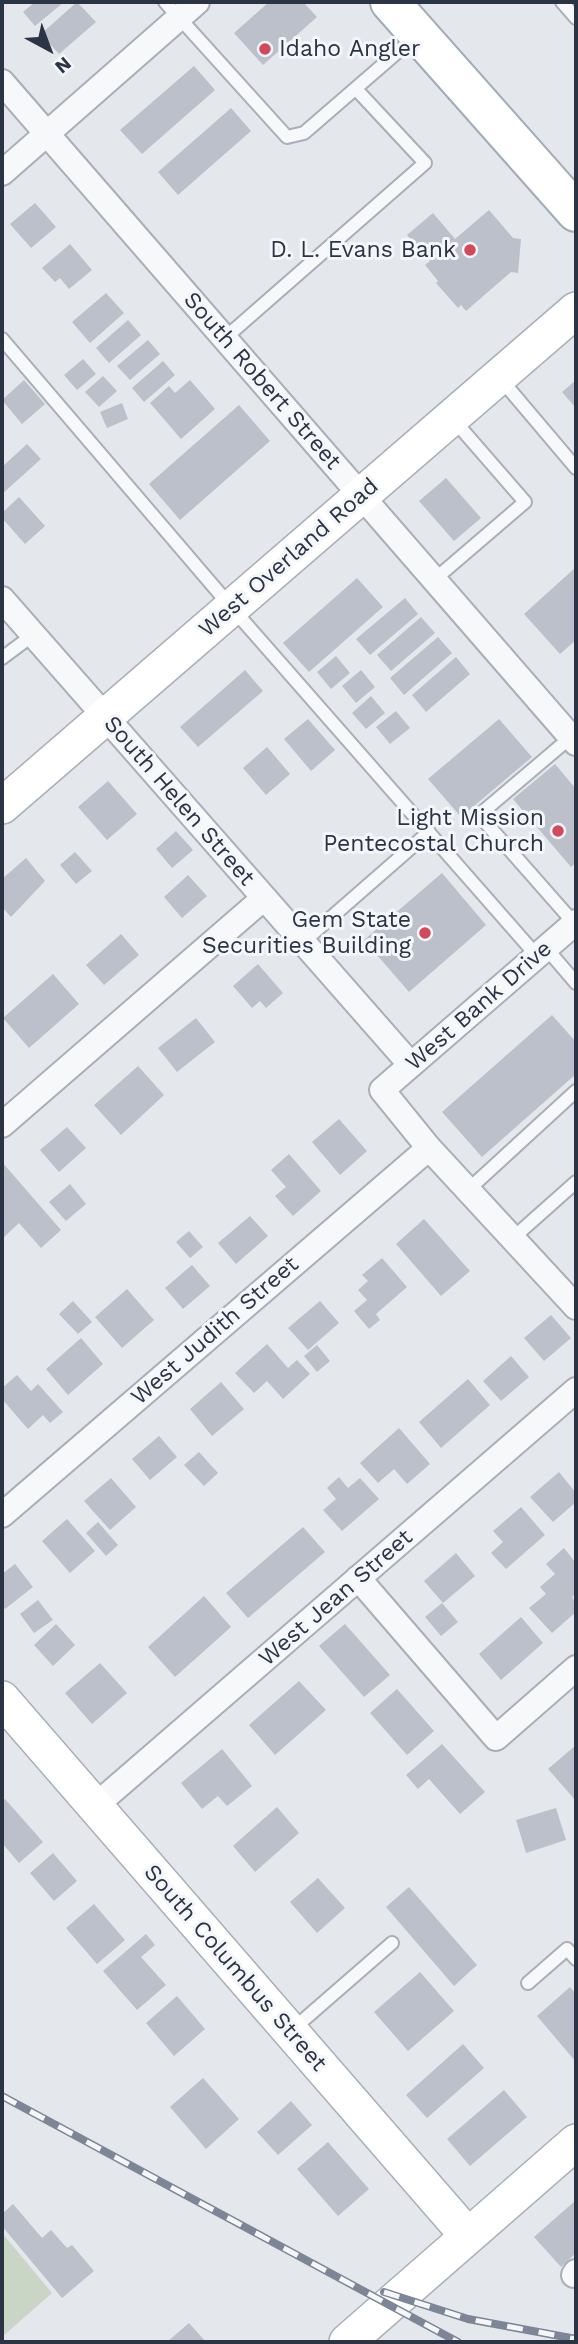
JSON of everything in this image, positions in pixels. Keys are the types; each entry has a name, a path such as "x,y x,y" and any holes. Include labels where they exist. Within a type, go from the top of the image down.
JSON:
{"main road":[{"path":"390,2 576,212"}],"street":[{"path":"2,173 181,7"},
{"name":"South Robert Street","path":"2,82 574,740"},
{"name":"West Overland Road","path":"2,806 576,310"},
{"name":"South Helen Street","path":"2,599 411,1065"},
{"path":"2,1125 264,898"},
{"name":"West Bank Drive","path":"429,1148 382,1090 575,923"},
{"path":"429,1148 576,1307"},
{"name":"West Judith Street","path":"2,1515 429,1148"},
{"name":"West Jean Street","path":"95,1806 576,1390"},
{"path":"358,1578 496,1738 576,1668"},
{"name":"South Columbus Street","path":"2,1699 468,2236"},
{"path":"347,2342 576,2142"}],"lane":[{"path":"562,2 576,18"},
{"path":"181,7 287,138 304,133 419,34"},
{"path":"225,338 425,163 356,89"},
{"path":"2,339 232,608 429,832 541,952 576,983"},
{"path":"499,377 576,468"},
{"path":"434,580 524,502 451,418"},
{"path":"2,658 33,635"},
{"path":"574,740 479,815 575,923"},
{"path":"303,942 429,832"},
{"path":"468,1190 576,1091"},
{"path":"513,1238 576,1182"},
{"path":"290,2031 392,1943"},
{"path":"528,1983 573,1949"}],"green space":[{"path":"2,2233 52,2293 2,2337"}],"building":[{"path":"35,2 64,2 35,26 23,12"},
{"path":"77,2 96,22 59,54 41,34"},
{"name":"Idaho Angler","path":"269,2 303,2 317,17 263,65 234,33"},
{"path":"194,66 215,90 142,154 120,130"},
{"path":"231,108 251,131 178,195 158,172"},
{"path":"35,203 56,227 31,248 10,224"},
{"name":"D. L. Evans Bank","path":"489,210 513,238 521,239 518,273 511,272 466,311 461,305 458,308 436,283 438,281 425,265 430,261 407,235 433,213 455,239"},
{"path":"70,244 92,270 69,289 60,278 55,282 42,268"},
{"path":"106,293 124,313 90,343 72,322"},
{"path":"128,320 141,335 109,363 96,348"},
{"path":"148,340 160,354 130,380 117,366"},
{"path":"83,359 96,374 77,390 64,375"},
{"path":"163,361 175,375 144,402 132,388"},
{"path":"103,376 117,391 99,407 85,392"},
{"path":"24,380 45,404 22,424 2,400"},
{"path":"190,380 215,409 181,439 150,403 169,386 175,393"},
{"path":"576,380 576,408 562,392"},
{"path":"122,403 128,419 107,428 100,412"},
{"path":"239,405 270,441 180,520 149,484"},
{"path":"27,444 41,459 2,494 2,467"},
{"path":"446,478 481,518 454,541 419,501"},
{"path":"19,497 45,526 25,544 2,518 2,513"},
{"path":"576,567 576,640 560,654 524,614"},
{"path":"357,578 383,607 309,672 283,643"},
{"path":"405,598 418,614 370,655 356,639"},
{"path":"421,617 435,633 391,671 377,655"},
{"path":"438,637 452,653 404,695 390,678"},
{"path":"336,656 350,673 331,689 317,672"},
{"path":"456,657 470,674 426,712 412,695"},
{"path":"245,670 263,691 198,747 180,727"},
{"path":"361,670 375,687 356,703 342,686"},
{"path":"371,696 385,713 366,729 352,713"},
{"path":"396,711 410,728 390,744 376,727"},
{"path":"308,719 335,750 311,771 284,739"},
{"path":"499,719 532,757 461,817 428,779"},
{"path":"267,747 290,774 266,795 243,768"},
{"name":"Light Mission Pentecostal Church","path":"555,764 576,789 576,863 571,867 513,799"},
{"path":"108,781 137,814 107,840 78,807"},
{"path":"176,831 193,850 172,868 156,849"},
{"path":"75,852 92,871 76,884 60,865"},
{"path":"26,858 45,881 11,917 2,907 2,879"},
{"name":"Gem State Securities Building","path":"442,873 486,925 409,992 364,940"},
{"path":"188,875 207,896 182,918 164,897"},
{"path":"121,934 139,955 104,985 86,965"},
{"path":"258,964 283,993 266,1008 260,1001 252,1008 233,986"},
{"path":"53,974 79,1004 29,1048 3,1018"},
{"path":"552,1015 576,1042 576,1074 482,1157 442,1112"},
{"path":"196,1018 215,1042 177,1072 158,1048"},
{"path":"138,1066 164,1095 121,1135 94,1105"},
{"path":"339,1119 367,1151 340,1175 312,1142"},
{"path":"67,1127 86,1148 59,1172 40,1150"},
{"path":"289,1154 321,1191 293,1216 275,1196 286,1187 271,1170"},
{"path":"2,1162 61,1230 41,1248 19,1223 2,1239"},
{"path":"70,1184 86,1204 66,1221 49,1202"},
{"path":"250,1216 268,1236 236,1264 218,1243"},
{"path":"424,1219 470,1271 441,1296 396,1244"},
{"path":"189,1231 203,1247 190,1258 176,1242"},
{"path":"382,1258 407,1287 376,1314 380,1320 369,1329 354,1311 367,1300 358,1290 368,1281 362,1275"},
{"path":"192,1265 210,1286 183,1309 165,1288"},
{"path":"127,1289 154,1320 122,1348 95,1317"},
{"path":"73,1301 92,1322 78,1334 59,1314"},
{"path":"320,1301 339,1323 308,1350 288,1328"},
{"path":"551,1315 571,1338 544,1361 524,1338"},
{"path":"81,1338 103,1364 68,1395 46,1369"},
{"path":"267,1344 288,1368 297,1360 310,1374 283,1399 267,1381 254,1393 235,1373"},
{"path":"317,1345 330,1361 317,1372 304,1356"},
{"path":"511,1356 529,1377 501,1401 483,1381"},
{"path":"17,1375 31,1391 38,1384 63,1412 50,1423 43,1415 28,1429 2,1399 2,1388"},
{"path":"468,1379 490,1405 441,1448 419,1422"},
{"path":"221,1382 244,1409 212,1436 190,1409"},
{"path":"399,1428 430,1464 407,1484 394,1469 378,1483 360,1463"},
{"path":"159,1436 177,1457 150,1480 132,1459"},
{"path":"199,1452 218,1473 204,1486 184,1465"},
{"path":"559,1472 576,1493 576,1502 553,1522 530,1497"},
{"path":"339,1477 348,1488 360,1478 379,1499 342,1531 323,1510 336,1499 327,1488"},
{"path":"111,1478 136,1507 110,1530 84,1501"},
{"path":"521,1507 545,1535 506,1569 491,1553 503,1542 493,1531"},
{"path":"67,1519 95,1551 70,1573 42,1541"},
{"path":"98,1522 118,1545 106,1556 86,1533"},
{"path":"303,1527 325,1552 248,1618 226,1593"},
{"path":"564,1548 576,1563 576,1593 572,1597 576,1603 576,1612 552,1633 529,1608 546,1594 540,1587 555,1574 546,1564"},
{"path":"456,1553 475,1576 443,1603 424,1581"},
{"path":"15,1564 33,1587 5,1609 2,1605 2,1574"},
{"path":"204,1596 231,1627 175,1677 148,1647"},
{"path":"38,1600 53,1620 34,1633 20,1614"},
{"path":"442,1603 458,1622 441,1636 425,1617"},
{"path":"521,1617 543,1643 501,1680 479,1654"},
{"path":"56,1624 75,1645 53,1666 34,1645"},
{"path":"345,1624 390,1675 364,1697 319,1646"},
{"path":"100,1663 127,1693 92,1724 65,1693"},
{"path":"299,1681 326,1710 275,1755 249,1725"},
{"path":"397,1689 434,1731 407,1755 370,1713"},
{"path":"442,1744 485,1792 460,1814 429,1779 418,1789 406,1775"},
{"path":"576,1745 576,1801 548,1769"},
{"path":"222,1749 252,1786 227,1806 218,1796 202,1809 181,1783"},
{"path":"5,1799 43,1842 19,1863 2,1843 2,1802"},
{"path":"277,1807 299,1833 255,1872 233,1846"},
{"path":"556,1808 566,1840 526,1853 516,1820"},
{"path":"53,1853 77,1881 54,1901 30,1873"},
{"path":"318,1878 345,1908 317,1933 290,1902"},
{"path":"409,1887 477,1965 454,1986 386,1907"},
{"path":"94,1904 125,1940 97,1964 66,1928"},
{"path":"146,1934 155,1945 141,1957 166,1985 137,2010 103,1971"},
{"path":"420,1972 454,2011 408,2051 374,2012"},
{"path":"570,1987 576,1994 576,2062 537,2016"},
{"path":"177,1996 205,2029 174,2056 146,2023"},
{"path":"463,2044 484,2068 427,2118 406,2095"},
{"path":"203,2078 239,2119 206,2149 170,2107"},
{"path":"504,2090 527,2117 470,2166 447,2139"},
{"path":"291,2101 312,2125 278,2155 257,2132"},
{"path":"328,2142 369,2189 338,2216 297,2169"},
{"path":"576,2200 576,2253 561,2267 534,2237"},
{"path":"13,2204 42,2238 51,2230 67,2248 72,2245 94,2271 62,2298 2,2226 2,2214"},
{"path":"189,2323 206,2342 167,2342"}],"railway":[{"path":"2,2096 458,2342"},
{"path":"384,2292 468,2319 576,2339"}],"place":[{"name":"Idaho Angler","path":"265,49"},
{"name":"D. L. Evans Bank","path":"470,250"},
{"name":"Light Mission Pentecostal Church","path":"558,831"},
{"name":"Gem State Securities Building","path":"425,933"}]}
